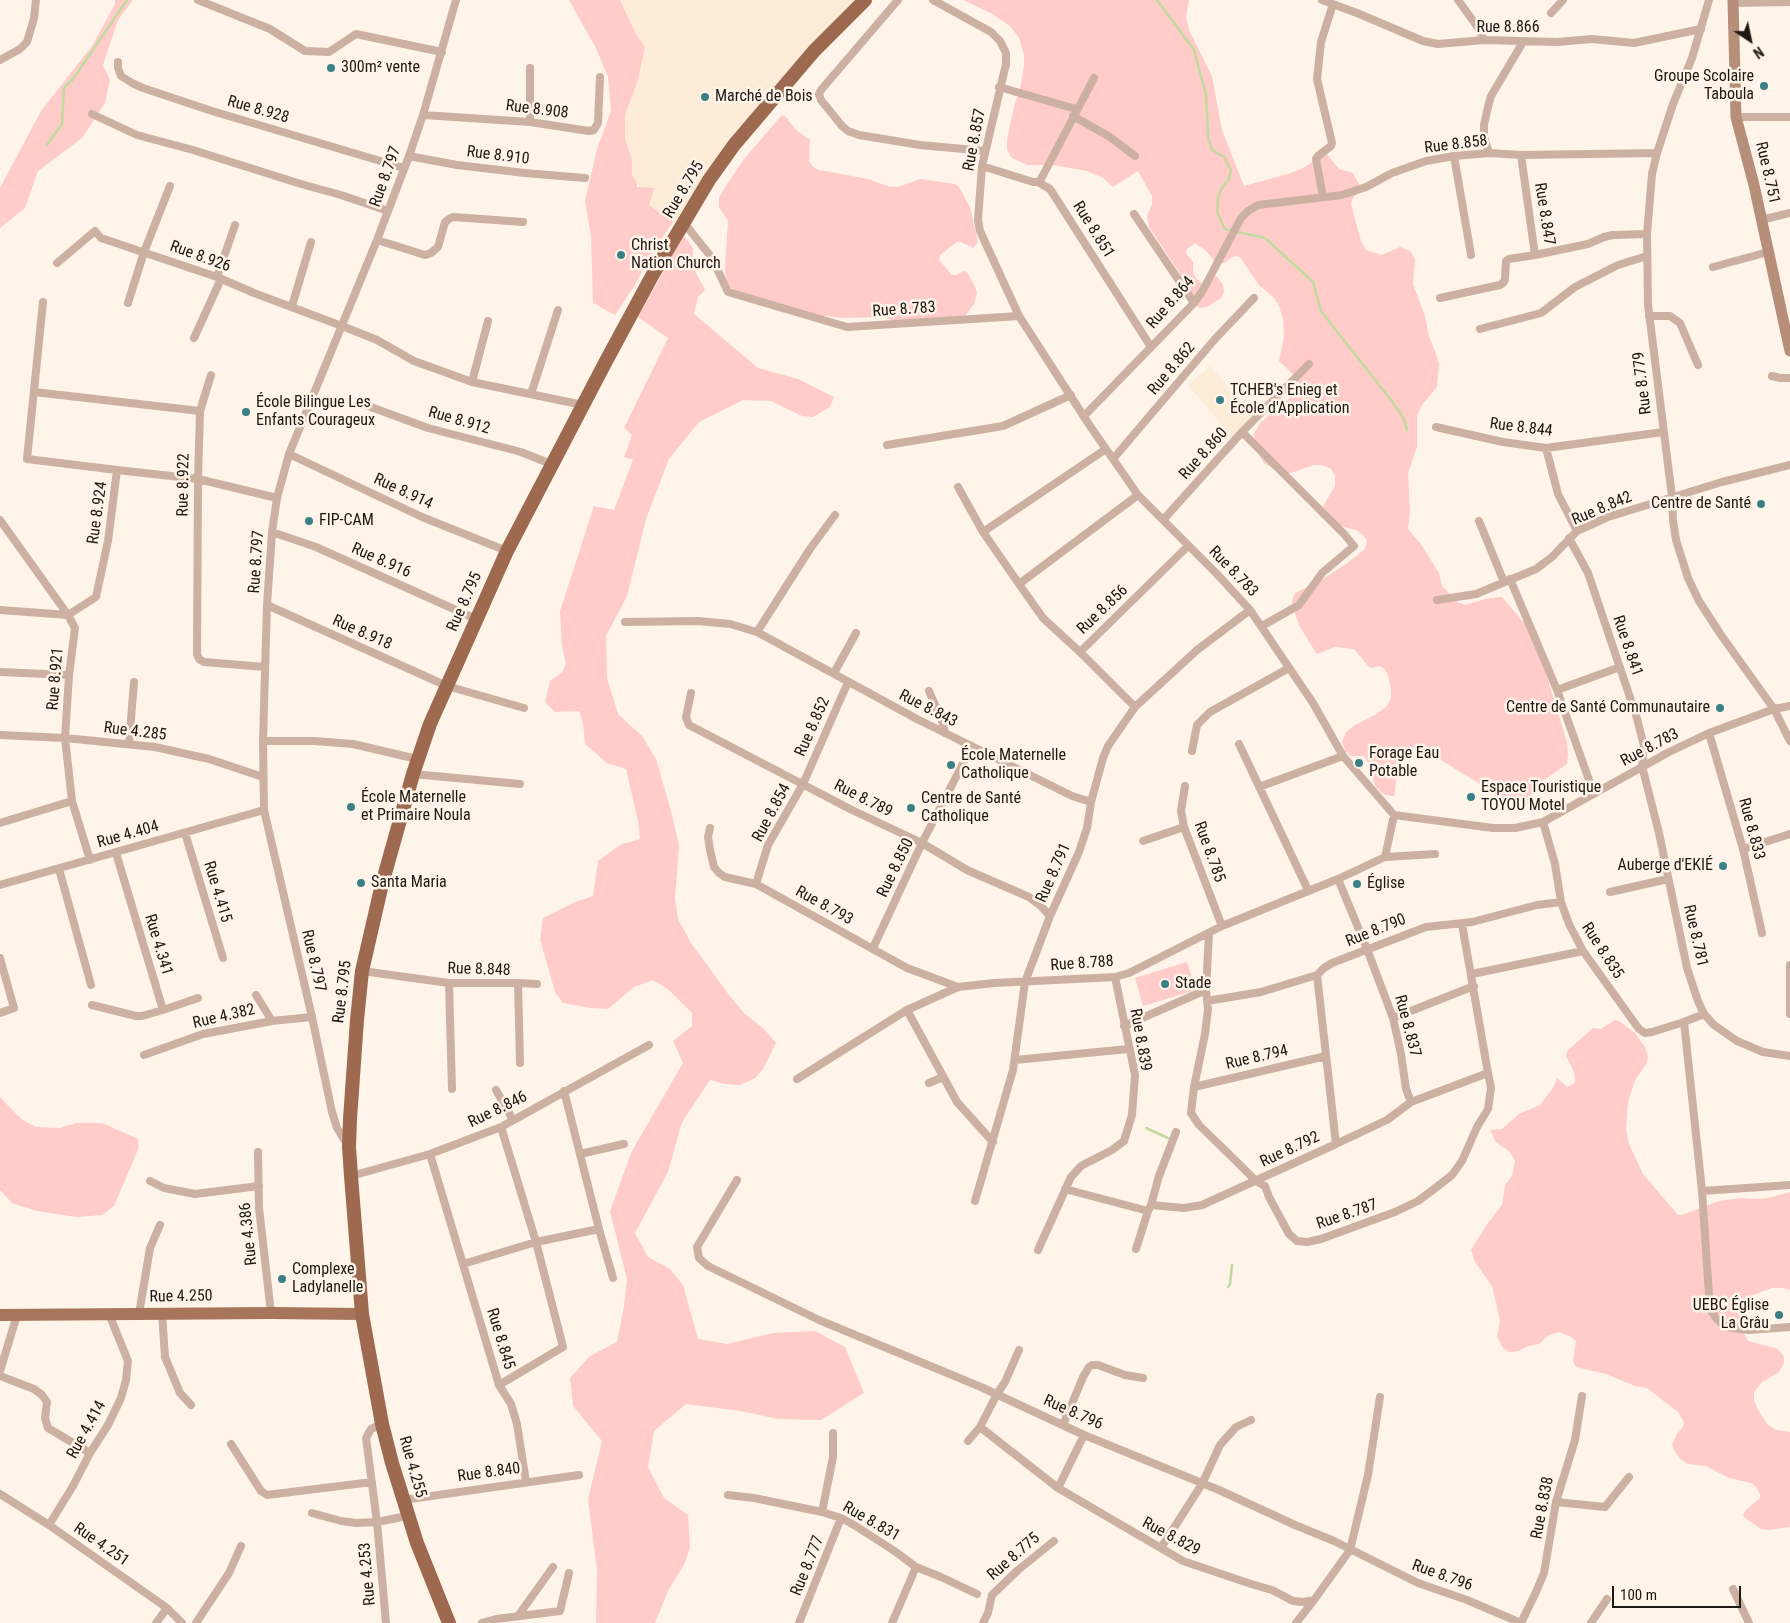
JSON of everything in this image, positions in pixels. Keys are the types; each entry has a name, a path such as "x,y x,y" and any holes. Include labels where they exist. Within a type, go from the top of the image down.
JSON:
{"highway":[{"name":"Rue 8.795","path":"362,1314 349,1147 356,1020 362,971 382,884 412,774 430,724 507,552 551,464 652,276 709,180 734,145 814,51 865,0"},
{"name":"Rue 4.255","path":"362,1314 382,1424 402,1500 449,1623"}],"main road":[{"name":"Rue 8.751","path":"1733,2 1736,117 1754,186 1768,252 1785,312 1790,351"},
{"name":"Rue 4.250","path":"0,1315 271,1312 362,1314"}],"street":[{"path":"0,60 20,49 27,42 34,18 36,0"},
{"path":"198,0 270,29 305,51 329,52 356,34 442,52"},
{"name":"Rue 8.797","path":"349,1147 337,1128 332,1112 264,810 265,666 272,532 277,498 289,454 377,240 409,156 442,52 456,0"},
{"path":"898,0 821,90 819,94 821,100 842,126 848,131 859,135 985,151"},
{"name":"Rue 8.857","path":"933,0 991,32 1000,41 1006,54 1006,64 999,87 982,166 978,210 980,231 1019,316"},
{"name":"Rue 8.866","path":"1322,0 1423,41 1438,44 1484,40 1557,42 1592,38 1634,42 1701,29"},
{"path":"1458,0 1484,40"},
{"path":"1551,13 1563,0"},
{"name":"Rue 8.779","path":"1709,0 1701,29 1657,153 1652,174 1647,234 1649,316 1676,540 1688,578 1699,601 1715,626 1774,709 1790,741"},
{"path":"1733,2 1790,2"},
{"path":"1322,197 1316,159 1332,143 1317,79 1320,42 1332,4"},
{"path":"1489,153 1484,131 1491,96 1523,42"},
{"name":"Rue 8.928","path":"118,62 121,76 143,88 221,114 404,168"},
{"path":"530,68 530,122"},
{"name":"Rue 8.908","path":"423,115 530,122 594,130 598,123 600,77"},
{"path":"1038,182 1094,78"},
{"path":"999,87 1075,112 1135,156"},
{"path":"92,114 137,135 193,150 388,211"},
{"path":"1736,117 1790,117"},
{"name":"Rue 8.858","path":"1266,204 1342,194 1366,187 1392,173 1426,161 1454,156 1489,153 1521,155 1657,153"},
{"name":"Rue 8.847","path":"1521,155 1535,255 1588,244 1604,236 1647,234"},
{"name":"Rue 8.910","path":"409,156 457,165 585,178"},
{"path":"1454,156 1471,255"},
{"name":"Rue 8.851","path":"982,166 1038,182 1050,189 1151,346"},
{"path":"128,303 144,252 170,186"},
{"name":"Rue 8.864","path":"1084,416 1194,303 1203,290 1240,218 1248,211 1266,204"},
{"path":"1761,220 1790,213"},
{"path":"1134,214 1194,303"},
{"path":"377,240 425,255 432,253 438,248 446,222 449,219 523,222"},
{"name":"Rue 8.783","path":"684,223 712,258 728,292 848,327 1019,316 1138,495 1250,610 1313,703 1343,756 1394,815 1493,828 1515,828 1543,822 1642,766 1709,733 1774,709 1790,706"},
{"path":"194,338 219,278 235,225"},
{"name":"Rue 8.926","path":"57,263 95,232 101,238 219,278 292,306 377,340 414,361 472,382 583,405"},
{"path":"292,306 311,242"},
{"path":"1713,267 1768,252"},
{"path":"1440,298 1500,284 1504,282 1506,261 1509,258 1535,255"},
{"path":"1480,329 1541,313 1575,287 1618,265 1647,256"},
{"name":"Rue 8.862","path":"1113,459 1215,339 1254,298"},
{"path":"43,302 28,459 118,470"},
{"path":"531,394 558,310"},
{"path":"1649,316 1670,316 1680,323 1698,365"},
{"path":"472,382 488,320"},
{"name":"Rue 8.860","path":"1163,520 1242,432 1310,364"},
{"name":"Rue 8.922","path":"211,375 200,411 197,654 199,659 204,662 265,666"},
{"path":"1772,376 1790,378"},
{"path":"34,392 200,411"},
{"path":"887,445 1003,426 1071,395"},
{"name":"Rue 8.912","path":"360,403 428,428 521,452 551,464"},
{"name":"Rue 8.844","path":"1436,427 1503,442 1546,448 1663,432"},
{"path":"1242,432 1354,546 1322,573 1300,605 1262,626"},
{"path":"983,532 1106,448"},
{"path":"1546,448 1558,494 1577,531"},
{"name":"Rue 8.914","path":"289,454 422,517 507,552"},
{"name":"Rue 8.842","path":"1437,600 1476,594 1536,569 1552,557 1577,531 1608,517 1672,497 1790,465"},
{"name":"Rue 8.924","path":"68,615 92,601 98,593 108,541 118,470 198,479 277,498"},
{"name":"Rue 8.856","path":"958,487 983,532 1043,618 1080,652 1188,546"},
{"path":"1019,584 1138,495"},
{"path":"756,632 810,549 835,515"},
{"name":"Rue 8.921","path":"0,520 68,615 75,628 69,675 65,738 72,801 90,860"},
{"path":"1479,521 1557,690 1594,794"},
{"name":"Rue 8.916","path":"272,532 316,547 476,619"},
{"name":"Rue 8.841","path":"1569,538 1588,572 1636,715 1644,746 1642,766"},
{"name":"Rue 8.918","path":"267,605 447,686 524,708"},
{"path":"0,610 68,615"},
{"name":"Rue 8.791","path":"975,1201 1013,1070 1025,982 1050,916 1079,852 1087,828 1091,802 1103,758 1108,746 1135,707 1197,650 1250,610"},
{"name":"Rue 8.843","path":"626,622 698,621 730,624 756,632 945,733 1072,796 1091,802"},
{"path":"834,672 856,633"},
{"path":"1080,652 1135,707"},
{"path":"1557,690 1620,667"},
{"path":"1192,751 1197,725 1210,712 1290,668"},
{"path":"0,672 69,675"},
{"path":"129,744 134,682"},
{"name":"Rue 8.852","path":"804,784 848,682"},
{"path":"929,691 945,733"},
{"name":"Rue 8.789","path":"691,693 686,717 689,725 852,810 922,843 968,870 1029,897 1050,916"},
{"name":"Rue 8.833","path":"1709,733 1743,848 1762,933"},
{"name":"Rue 4.285","path":"0,735 65,738 155,746 209,758 264,778"},
{"path":"263,741 314,741 354,744 417,759"},
{"path":"1239,744 1308,890"},
{"name":"Rue 8.850","path":"872,948 922,843 972,746"},
{"path":"1259,787 1343,756"},
{"name":"Rue 8.781","path":"1642,766 1650,794 1687,968 1704,1014 1714,1025 1737,1041 1763,1052 1790,1056"},
{"path":"412,774 520,784"},
{"name":"Rue 8.854","path":"756,884 768,845 804,784"},
{"name":"Rue 8.785","path":"1185,786 1181,811 1184,827 1222,926"},
{"path":"0,823 72,801"},
{"name":"Rue 4.404","path":"0,885 264,810"},
{"path":"1394,815 1385,857 1435,854"},
{"name":"Rue 8.835","path":"1543,822 1556,864 1561,902 1569,924 1583,952 1639,1029 1645,1032 1652,1032 1684,1022"},
{"path":"1144,841 1184,827"},
{"name":"Rue 8.793","path":"710,828 708,837 710,850 714,868 718,873 725,877 756,884 914,972 958,987"},
{"name":"Rue 4.415","path":"185,833 223,958"},
{"path":"1743,848 1790,834"},
{"name":"Rue 4.341","path":"116,852 163,1010"},
{"name":"Rue 8.788","path":"797,1078 907,1010 958,987 994,983 1115,977 1129,973 1222,926 1308,890 1338,880 1385,857"},
{"path":"59,869 92,985"},
{"path":"1610,892 1668,879"},
{"name":"Rue 8.837","path":"1338,880 1393,1018 1406,1089 1411,1102"},
{"name":"Rue 8.790","path":"1207,1001 1261,992 1317,975 1332,963 1426,927 1462,924 1537,905 1561,902"},
{"name":"Rue 8.787","path":"1209,933 1205,1034 1194,1087 1191,1113 1199,1125 1256,1181 1265,1186 1289,1234 1297,1241 1307,1242 1321,1239 1395,1212 1418,1201 1452,1175 1462,1161 1488,1109 1490,1088 1488,1073 1462,924"},
{"path":"1472,974 1583,952"},
{"path":"0,958 14,1008 0,1013"},
{"path":"1790,965 1790,1014"},
{"name":"Rue 8.848","path":"362,971 449,983 518,984 520,1063"},
{"name":"Rue 8.792","path":"1064,1189 1150,1208 1184,1208 1202,1205 1336,1144 1317,975"},
{"name":"Rue 8.839","path":"1038,1250 1064,1189 1071,1178 1081,1166 1112,1150 1124,1141 1132,1115 1134,1075 1115,977"},
{"path":"449,983 452,1088"},
{"path":"518,984 537,984"},
{"path":"1393,1018 1474,986"},
{"path":"1124,1026 1206,990"},
{"path":"256,995 272,1021"},
{"path":"92,1005 142,1016 198,998"},
{"path":"907,1010 957,1102 993,1142"},
{"path":"1704,1014 1684,1022 1702,1191 1710,1309 1723,1325 1750,1330 1790,1328"},
{"name":"Rue 4.382","path":"144,1055 203,1034 272,1021 312,1017"},
{"name":"Rue 8.846","path":"351,1176 430,1154 501,1127 648,1046"},
{"path":"1015,1060 1128,1049"},
{"name":"Rue 8.794","path":"1194,1087 1326,1056"},
{"path":"1336,1144 1387,1120 1411,1102 1488,1073"},
{"path":"929,1083 943,1076"},
{"path":"496,1090 513,1120"},
{"path":"564,1091 613,1278"},
{"name":"Rue 8.845","path":"430,1154 499,1385 563,1346 536,1242 501,1127"},
{"path":"1136,1250 1159,1176 1176,1132"},
{"path":"580,1154 624,1144"},
{"name":"Rue 4.386","path":"258,1152 259,1208 271,1312"},
{"name":"Rue 8.796","path":"737,1180 696,1248 699,1258 708,1266 819,1320 997,1394 1084,1435 1334,1541 1418,1583 1467,1600 1521,1623"},
{"path":"150,1181 164,1188 195,1194 259,1186"},
{"path":"1702,1191 1790,1185"},
{"path":"140,1314 150,1248 160,1225"},
{"path":"462,1264 536,1242 599,1229"},
{"path":"162,1313 165,1357 180,1393 191,1405"},
{"name":"Rue 4.414","path":"49,1526 108,1425 121,1398 126,1380 127,1356 109,1314"},
{"path":"0,1371 17,1315"},
{"path":"968,1441 980,1426 1005,1382 1019,1350"},
{"path":"1063,1425 1089,1367 1098,1365 1125,1375 1143,1378"},
{"path":"0,1376 34,1389 42,1395 47,1402 45,1418 48,1428 90,1453"},
{"path":"499,1385 511,1404 517,1424 526,1482"},
{"name":"Rue 8.838","path":"1521,1623 1544,1573 1556,1502 1575,1440 1582,1396"},
{"path":"1296,1623 1350,1550 1368,1475 1380,1397"},
{"path":"1161,1548 1202,1484 1220,1445 1236,1427 1251,1420"},
{"name":"Rue 4.253","path":"382,1424 371,1429 366,1438 378,1522 386,1623"},
{"name":"Rue 8.829","path":"980,1426 1058,1488 1191,1564 1272,1590 1293,1602 1314,1600"},
{"name":"Rue 8.831","path":"833,1433 833,1457 822,1512 841,1518 872,1536 916,1567 941,1576 977,1594"},
{"path":"1058,1488 1084,1435"},
{"path":"231,1444 261,1492 267,1495 372,1482"},
{"name":"Rue 8.840","path":"402,1500 579,1475"},
{"path":"1556,1502 1605,1507 1629,1477"},
{"path":"0,1505 2,1495"},
{"name":"Rue 4.251","path":"2,1495 168,1608 182,1623"},
{"path":"728,1495 754,1498 822,1512"},
{"path":"312,1513 340,1521 356,1523 378,1522"},
{"name":"Rue 4.253","path":"378,1522 407,1516"},
{"name":"Rue 8.777","path":"799,1623 841,1518"},
{"name":"Rue 8.775","path":"984,1623 992,1595 1018,1570 1054,1541"},
{"path":"196,1623 229,1574 241,1546"},
{"path":"518,1616 553,1567"},
{"path":"892,1623 916,1567"},
{"path":"482,1623 496,1619 560,1611 569,1573"},
{"path":"1733,1589 1749,1623"},
{"path":"1591,1623 1607,1599"},
{"path":"156,1623 168,1608"}],"shaded area":[{"path":"115,0 133,0 118,20 103,65 110,80 105,103 82,138 38,171 25,208 0,228 0,188 41,111 92,46 115,4"},
{"path":"569,0 620,0 635,32 645,47 638,80 625,115 625,139 632,159 632,175 637,182 637,187 654,188 649,205 673,222 651,254 635,285 615,315 593,303 591,236 585,201 597,149 611,111 608,77 596,48"},
{"name":"Marché de Bois","path":"620,0 868,0 741,138 683,228 649,205 632,175 632,159 625,139 625,115 638,80 645,48"},
{"path":"963,0 1189,0 1186,17 1189,30 1212,76 1222,130 1244,186 1291,173 1327,154 1339,169 1353,173 1359,184 1360,190 1353,198 1351,204 1361,241 1366,250 1382,255 1400,247 1410,251 1415,259 1413,284 1425,316 1428,333 1439,364 1437,387 1422,405 1417,416 1417,447 1408,473 1410,511 1408,529 1420,543 1439,573 1442,586 1457,602 1465,605 1485,599 1502,597 1526,625 1547,677 1567,742 1568,755 1567,764 1534,787 1525,811 1519,812 1510,808 1480,784 1417,747 1410,748 1399,754 1395,765 1394,796 1383,794 1376,787 1370,766 1364,756 1351,756 1345,751 1342,742 1346,732 1387,706 1391,698 1391,690 1388,674 1384,669 1380,666 1369,667 1354,649 1335,647 1317,654 1300,627 1294,611 1292,600 1295,593 1323,579 1346,564 1365,549 1367,541 1356,530 1329,523 1321,517 1322,508 1335,486 1335,476 1331,469 1322,465 1314,465 1291,473 1280,473 1264,463 1256,450 1254,434 1260,423 1300,389 1297,378 1279,361 1284,337 1283,319 1279,306 1274,298 1259,285 1240,257 1234,256 1224,263 1220,263 1215,261 1195,243 1187,249 1186,253 1193,262 1195,277 1203,285 1214,276 1217,277 1223,285 1224,291 1221,298 1207,307 1200,308 1196,305 1177,269 1149,227 1147,216 1152,204 1152,196 1138,171 1113,187 1103,178 1087,171 1053,165 1027,165 1012,158 1007,150 1007,139 1024,66 1024,55 1019,38 1011,27 991,13"},
{"path":"782,115 785,116 795,129 810,140 809,161 813,167 819,170 868,179 890,187 898,187 920,179 955,184 959,187 970,207 978,242 973,248 957,242 940,255 939,260 952,275 957,275 963,271 967,272 975,287 977,293 974,304 962,320 895,321 882,317 843,318 797,313 736,293 730,287 726,278 725,267 728,221 719,207 719,198 745,158"},
{"path":"684,236 693,248 692,265 705,290 698,297 694,314 758,368 798,379 834,397 830,407 813,417 802,416 771,401 743,400 699,422 669,459 646,519 627,596 606,636 607,678 618,714 642,736 656,759 671,811 679,845 675,899 678,919 691,943 729,995 744,1013 764,1029 776,1043 763,1069 755,1078 740,1085 710,1080 682,1122 668,1172 635,1233 648,1257 670,1269 683,1285 698,1339 727,1344 773,1333 815,1331 845,1347 864,1393 821,1420 778,1419 741,1411 686,1404 654,1431 648,1467 664,1498 688,1515 690,1547 685,1563 669,1589 655,1623 596,1623 597,1570 588,1499 602,1441 573,1406 570,1378 590,1356 617,1342 627,1279 610,1211 632,1151 683,1063 673,1041 692,1026 692,1013 669,990 653,980 634,987 608,1009 563,1003 555,992 540,939 543,918 575,902 593,896 598,861 620,845 640,839 638,821 626,769 607,763 585,744 583,723 579,711 555,712 545,702 550,681 562,672 566,664 562,646 560,611 594,506 614,510 633,460 624,457 632,435 624,428 668,338 638,317"},
{"name":"TCHEB's Enieg et École d'Application","path":"1210,366 1253,415 1230,440 1231,436 1188,385"},
{"name":"Stade","path":"1187,962 1196,990 1143,1006 1135,978"},
{"path":"1615,1020 1635,1033 1645,1047 1648,1057 1647,1063 1635,1080 1628,1102 1626,1129 1629,1144 1643,1174 1678,1215 1719,1201 1740,1198 1768,1198 1790,1192 1790,1290 1772,1288 1748,1297 1748,1304 1743,1318 1743,1331 1748,1341 1775,1348 1784,1357 1784,1363 1779,1372 1762,1382 1754,1393 1754,1400 1767,1424 1776,1430 1790,1432 1790,1527 1761,1529 1745,1518 1743,1515 1746,1510 1760,1498 1756,1487 1751,1483 1729,1478 1706,1466 1688,1464 1680,1459 1672,1444 1683,1427 1684,1422 1678,1412 1647,1388 1635,1386 1606,1374 1576,1367 1573,1362 1576,1341 1571,1337 1559,1332 1549,1335 1539,1344 1528,1346 1519,1351 1509,1352 1503,1348 1497,1337 1500,1320 1492,1286 1475,1262 1471,1250 1502,1205 1505,1185 1512,1176 1515,1161 1510,1152 1496,1142 1490,1130 1502,1129 1519,1114 1540,1105 1553,1088 1557,1078 1567,1087 1573,1084 1575,1082 1574,1072 1566,1056 1567,1051 1593,1028 1601,1029"},
{"path":"0,1097 21,1119 36,1127 60,1128 76,1123 102,1123 138,1139 139,1147 114,1206 102,1215 77,1217 37,1211 12,1203 0,1190"}],"waterway":[{"path":"47,145 62,124 64,88 73,79 127,0"},
{"path":"1157,0 1194,50 1206,95 1208,137 1212,150 1224,157 1231,170 1229,179 1218,197 1217,212 1225,229 1265,238 1313,282 1321,311 1394,404 1404,419 1407,430"},
{"path":"1146,1128 1168,1138"},
{"path":"1228,1287 1232,1265"}],"place":[{"name":"300m² vente","path":"331,68"},
{"name":"Groupe Scolaire Taboula","path":"1764,86"},
{"name":"Marché de Bois","path":"705,97"},
{"name":"Christ Nation Church","path":"621,255"},
{"name":"TCHEB's Enieg et École d'Application","path":"1220,400"},
{"name":"École Bilingue Les Enfants Courageux","path":"246,412"},
{"name":"Centre de Santé","path":"1761,504"},
{"name":"FIP-CAM","path":"309,521"},
{"name":"Centre de Santé Communautaire","path":"1720,708"},
{"name":"Forage Eau Potable","path":"1359,763"},
{"name":"École Maternelle Catholique","path":"951,765"},
{"name":"Espace Touristique TOYOU Motel","path":"1471,797"},
{"name":"École Maternelle et Primaire Noula","path":"351,807"},
{"name":"Centre de Santé Catholique","path":"911,808"},
{"name":"Auberge d'EKIÉ","path":"1723,866"},
{"name":"Santa Maria","path":"361,883"},
{"name":"Église","path":"1357,884"},
{"name":"Stade","path":"1165,984"},
{"name":"Complexe Ladylanelle","path":"282,1279"},
{"name":"UEBC Église La Grâu","path":"1779,1315"}]}
